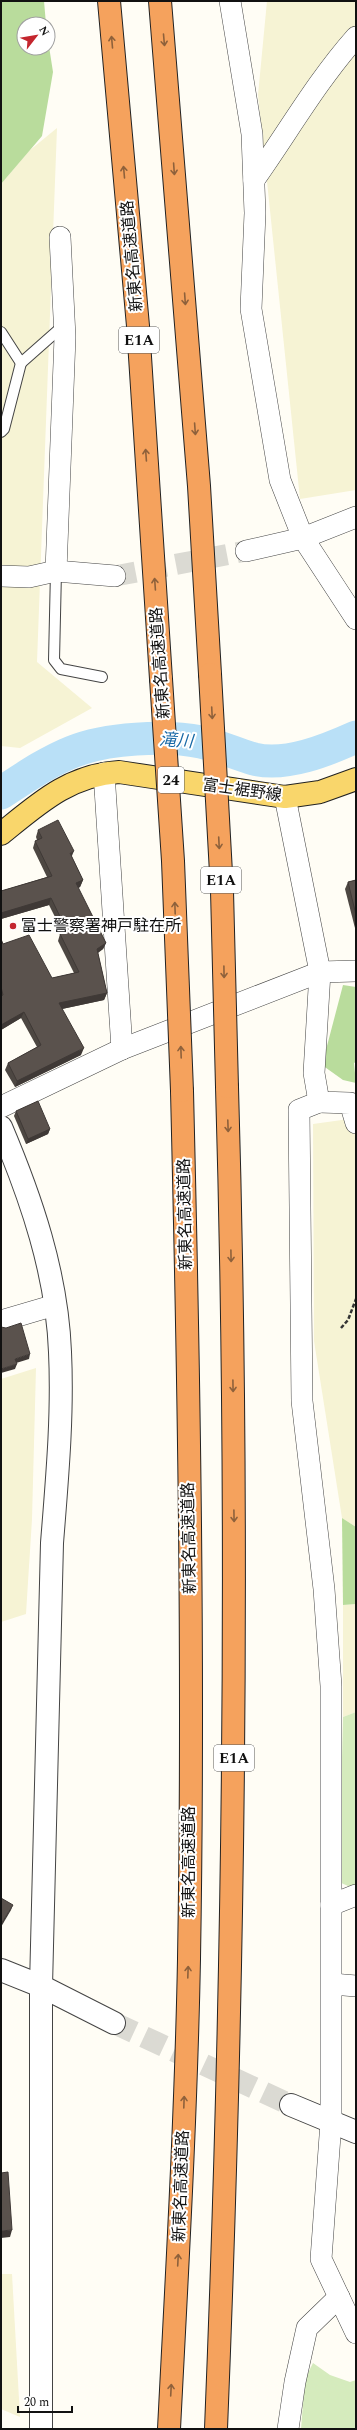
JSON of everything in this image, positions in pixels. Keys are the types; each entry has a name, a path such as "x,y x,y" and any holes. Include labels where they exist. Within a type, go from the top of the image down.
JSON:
{"highway":[{"name":"新東名高速道路","path":"108,1 138,326 173,861 182,1091 189,1610 189,1958 180,2220 169,2429"},
{"name":"E1A","path":"160,1 199,486 210,674 222,891 231,1220 235,1614 231,1955 216,2429"}],"main road":[{"name":"富士裾野線","path":"1,834 47,797 72,782 104,773 119,772 285,797 320,792 356,779"}],"street":[{"path":"230,1 252,134 255,213 251,309 280,480 303,538 356,619"},
{"path":"254,180 288,132 307,98 333,63 356,37"},
{"path":"56,571 64,325 60,237"},
{"path":"246,551 303,538 356,517"},
{"path":"1,576 29,577 56,571 115,576"},
{"path":"104,773 122,1049"},
{"path":"285,797 320,972 314,1073 319,1102"},
{"path":"1,1107 122,1049 320,972 356,971"},
{"path":"356,1123 350,1103 319,1102 299,1110 302,1401 324,1589 331,1686 331,2122 321,2259 356,2333"},
{"path":"1,1127 27,1190 44,1248 55,1305 60,1352 60,1406 52,1543 41,1986 41,2429"},
{"path":"1,1321 55,1305"},
{"path":"331,1905 356,1895"},
{"path":"1,1970 41,1986 114,2023"},
{"path":"332,1984 356,1986"},
{"path":"291,2105 356,2132"},
{"path":"288,2429 294,2382 307,2328 338,2297"}],"lane":[{"path":"1,432 4,429 21,363 64,325"},
{"path":"1,332 21,363"},
{"path":"56,571 54,660 61,669 102,677"}],"path":[{"path":"341,1328 348,1320 356,1298"}],"shaded area":[{"path":"267,1 356,1 356,490 300,499 258,95"},
{"path":"57,128 37,662 92,708 20,748 1,746 1,184 29,151"},
{"path":"349,1119 356,1125 356,1527 342,1518 314,1341 313,1124"},
{"path":"36,1368 32,1519 26,1614 1,1622 1,1379"},
{"path":"356,1604 356,1712 343,1717 343,1605"},
{"path":"1,2274 12,2274 20,2417 1,2409"}],"green space":[{"path":"1,1 44,1 45,16 16,16 16,56 50,56 53,72 42,136 1,184"},
{"path":"343,985 356,987 356,1062 354,1063 356,1083 343,1080 322,1065"},
{"path":"342,1518 356,1527 356,1604 343,1605"},
{"path":"356,1712 355,1889 339,1882 343,1717"},
{"path":"313,2363 330,2375 350,2382 356,2380 356,2429 301,2429 305,2379"}],"building":[{"path":"58,820 74,851 70,853 83,880 76,883 106,943 97,949 107,993 59,1003 84,1048 17,1081 8,1063 41,1045 24,1012 1,1025 1,996 3,995 1,987 1,939 3,944 29,935 52,978 79,972 60,934 67,931 51,898 1,913 1,891 52,876 35,841 42,838 38,830"},
{"path":"356,880 356,915 348,882"},
{"path":"38,1101 50,1129 28,1139 16,1111"},
{"path":"21,1323 30,1354 15,1359 17,1364 1,1369 1,1327 6,1328"},
{"path":"1,1898 13,1905 1,1924"},
{"path":"8,2172 12,2230 1,2231 1,2173"}],"waterway":[{"name":"滝川","path":"1,793 36,771 72,752 86,747 119,741 154,738 187,740 201,742 254,759 279,761 319,752 356,737"}],"tunnel":[{"path":"115,576 246,551"},
{"path":"114,2023 291,2105"}],"place":[{"name":"富士警察署神戸駐在所","path":"13,926"}]}
